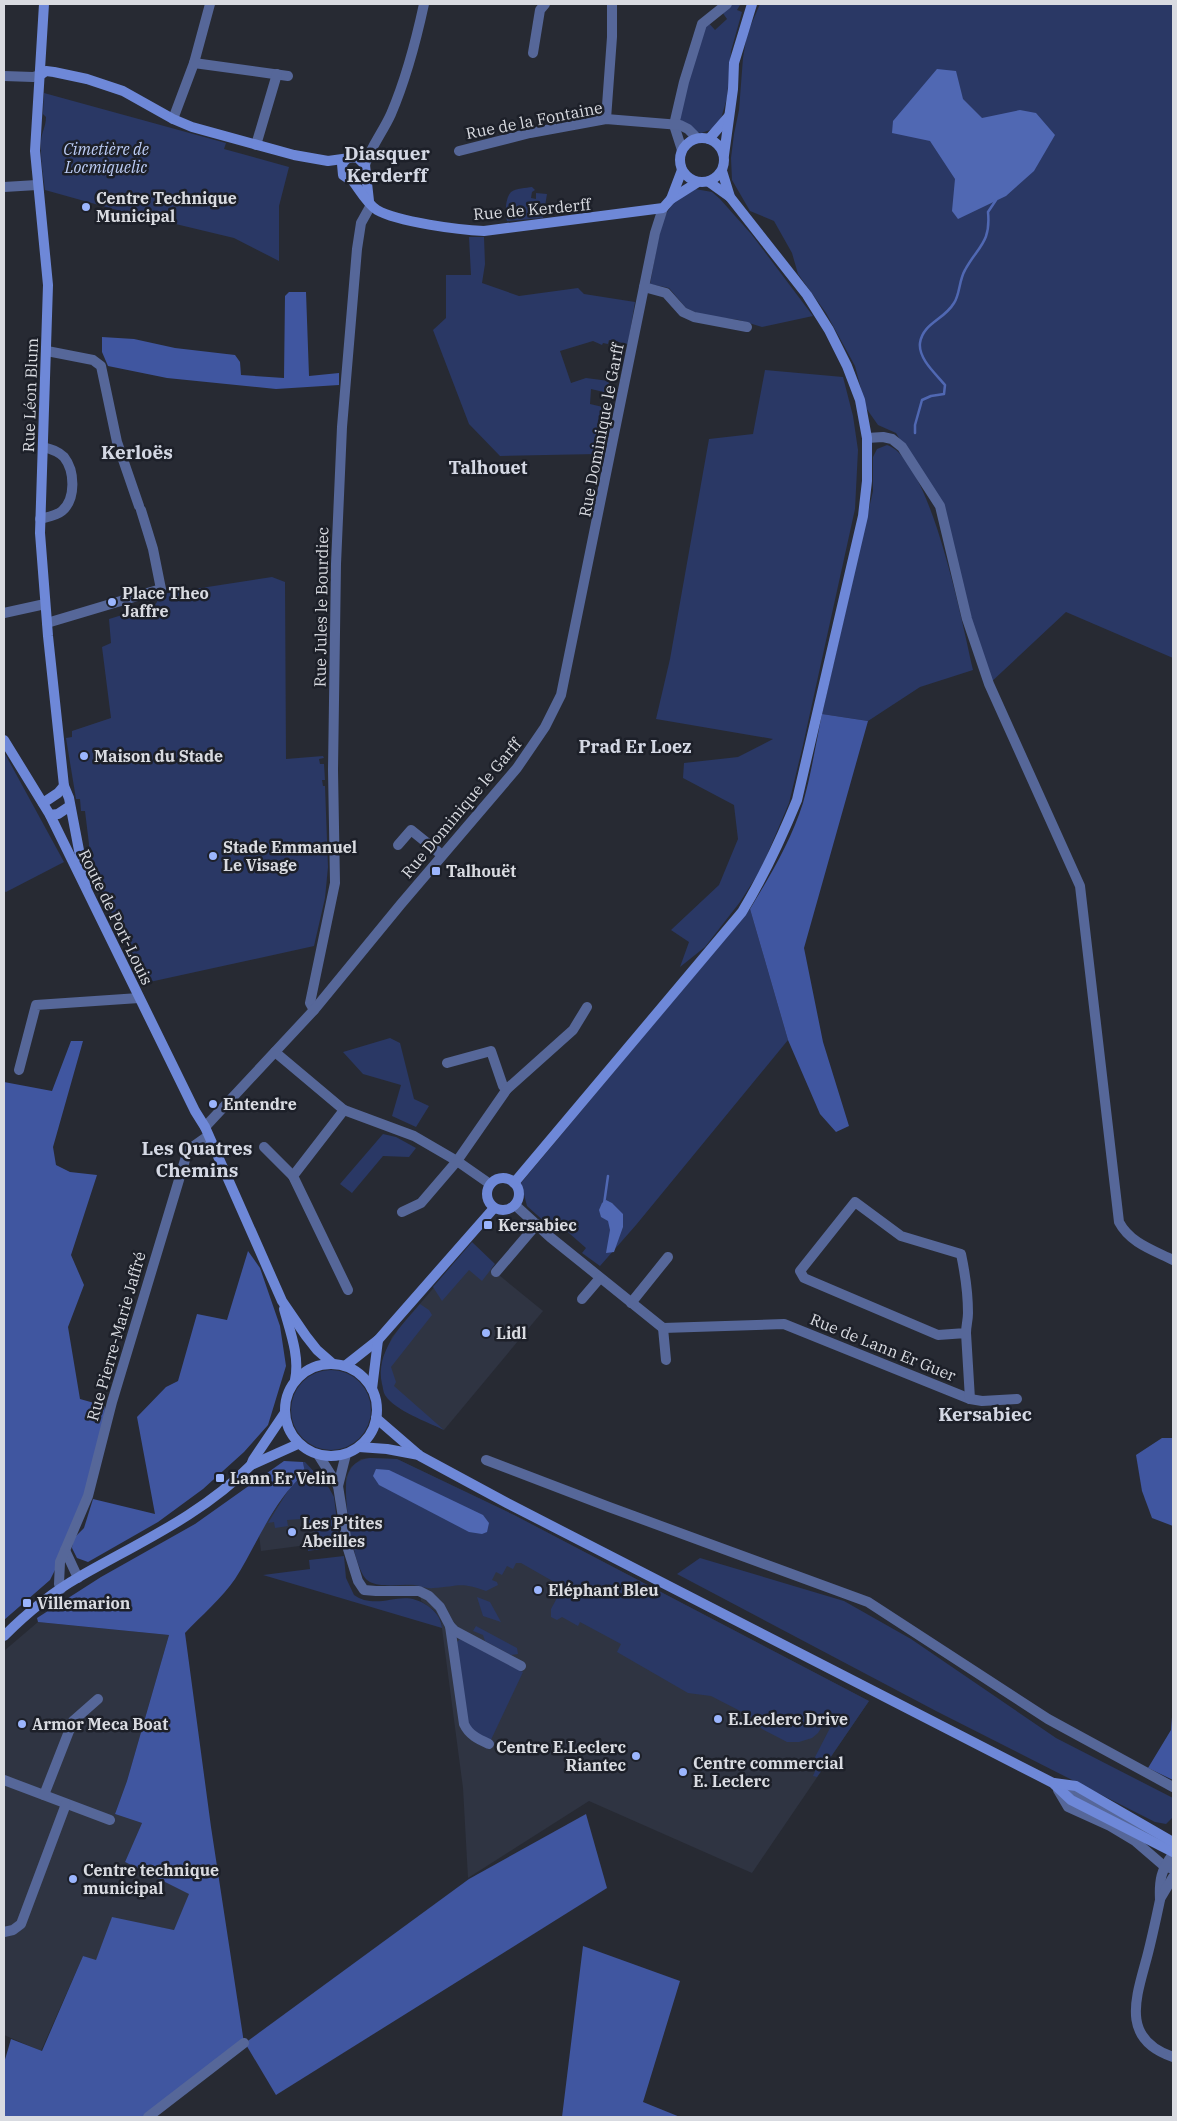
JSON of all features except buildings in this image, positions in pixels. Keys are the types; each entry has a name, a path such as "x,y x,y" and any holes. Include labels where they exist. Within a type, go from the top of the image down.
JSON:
{"street":[{"name":"Rue Léon Blum","path":"44,4 35,151 48,285 40,519 45,604 64,786 70,806 86,887"},
{"path":"174,119 194,63 210,4"},
{"path":"4,76 33,77 46,71 87,78 123,91 192,127 328,162 342,171 346,177 352,180 359,179 370,148 390,115 406,75 424,4"},
{"path":"533,53 540,10 545,4"},
{"path":"606,119 612,37 612,4"},
{"path":"682,150 674,125 684,82 702,24 726,4"},
{"path":"724,154 709,139 697,138 687,144 682,150 679,161 685,175 698,182 709,182 718,177 722,171 725,164 724,154 733,88 734,63 752,4"},
{"path":"194,63 288,76"},
{"path":"256,145 277,74"},
{"path":"709,139 729,115"},
{"name":"Rue de la Fontaine","path":"459,151 530,133 606,119 674,125"},
{"path":"674,125 688,129 697,138"},
{"path":"342,171 342,164 370,148"},
{"path":"328,162 352,157"},
{"path":"352,157 364,168 370,203"},
{"path":"671,199 682,170"},
{"path":"722,171 730,197"},
{"name":"Rue de Kerderff","path":"352,180 378,211 405,219 462,230 484,231 663,208"},
{"path":"663,208 671,199 698,182"},
{"path":"514,1182 742,912 762,879 780,843 797,800 863,516 867,482 867,438 860,400 847,366 829,330 807,295 730,197 709,182"},
{"path":"4,187 37,185"},
{"name":"Rue Jules le Bourdiec","path":"314,1010 310,1003 335,883 332,770 336,564 342,427 357,249 361,223 370,203"},
{"name":"Rue Dominique le Garff","path":"205,1127 314,1010 442,855 517,768 545,727 561,695 655,233 663,208"},
{"path":"644,287 666,293 683,312 694,317 747,327"},
{"path":"47,351 93,360 101,366 117,442 153,549 161,590 47,623"},
{"path":"867,438 883,437 892,440 902,447 940,506 967,619 989,684 1080,886 1119,1222 1124,1231 1135,1241 1173,1260"},
{"path":"40,519 61,512 68,504 73,490 72,476 63,456 55,450 43,447"},
{"path":"4,613 45,604"},
{"name":"Route de Port-Louis","path":"4,740 50,815 224,1172"},
{"path":"43,803 58,793 64,786"},
{"path":"50,815 65,811 70,806"},
{"path":"398,845 411,830 442,855"},
{"path":"19,1070 36,1005 139,998"},
{"path":"402,1212 421,1203 457,1161 506,1089 573,1030 586,1007"},
{"path":"448,1063 491,1051 503,1086 506,1089"},
{"path":"275,1052 344,1110 414,1136 457,1161 490,1184"},
{"path":"293,1176 344,1110"},
{"name":"Route de Port-Louis","path":"195,1111 205,1127 282,1300 317,1350 334,1364"},
{"name":"Rue Pierre-Marie Jaffré","path":"61,1589 59,1584 60,1562 79,1522 88,1496 112,1402 188,1150 206,1138"},
{"path":"264,1147 293,1176 348,1290"},
{"path":"499,1178 514,1182 519,1192 515,1205 508,1210 494,1208 490,1205 487,1197 490,1184 499,1178"},
{"name":"Rue de Lann Er Guer","path":"966,1333 938,1335 804,1278 800,1271 855,1202 901,1236 961,1254 968,1314 966,1333 970,1399"},
{"path":"515,1205 600,1278 664,1328 666,1360"},
{"path":"345,1366 378,1340 494,1208"},
{"path":"496,1272 537,1224"},
{"path":"631,1303 668,1257"},
{"path":"582,1299 600,1278"},
{"name":"Route de Port-Louis","path":"282,1300 295,1351 297,1372 295,1380"},
{"name":"Rue de Lann Er Guer","path":"664,1328 784,1324 970,1399 982,1401 1017,1399"},
{"path":"372,1389 360,1375 345,1366 334,1364 312,1368 295,1380 289,1389 284,1404 284,1414 288,1428 298,1444 319,1456 333,1457 346,1454 359,1447 371,1434 376,1418 376,1403 372,1389 378,1340"},
{"path":"251,1465 284,1414"},
{"path":"376,1418 420,1456 507,1503 1053,1783 1173,1847"},
{"path":"4,1636 26,1614 61,1589 133,1549 200,1508 251,1465 298,1444"},
{"path":"359,1447 387,1448 420,1456"},
{"path":"346,1454 338,1486 348,1549 358,1581 364,1590 376,1592 419,1591 429,1596 440,1607 450,1626 455,1631 521,1666"},
{"path":"319,1456 338,1486"},
{"path":"486,1460 618,1511 868,1602 1048,1719 1173,1787"},
{"path":"65,1550 78,1578"},
{"path":"450,1626 464,1724 467,1731 473,1736 489,1744"},
{"path":"44,1795 73,1721 98,1699"},
{"path":"4,1780 110,1820"},
{"path":"1053,1783 1076,1786 1173,1842"},
{"path":"1053,1783 1071,1800 1173,1853 1159,1885 1160,1900"},
{"path":"1053,1783 1068,1807 1110,1826 1135,1841 1168,1868"},
{"path":"4,1932 14,1930 21,1924 66,1804"},
{"path":"1173,1878 1160,1900 1135,2003 1136,2023 1141,2034 1150,2045 1173,2057"},
{"path":"148,2117 244,2043"}],"shaded area":[{"path":"937,69 956,71 963,99 982,118 1020,110 1036,113 1055,135 1034,171 1006,196 958,219 952,211 955,179 930,141 892,133 893,121"},
{"path":"289,292 306,292 309,376 339,373 339,385 276,389 167,378 108,366 102,352 102,337 134,339 175,348 235,355 240,362 241,375 284,378 285,296"},
{"path":"822,714 868,721 804,948 823,1042 849,1126 836,1132 820,1114 788,1040 750,909 779,858 798,817 803,803"},
{"path":"71,1041 83,1041 53,1147 56,1165 70,1172 97,1175 71,1255 84,1285 68,1327 80,1399 105,1406 103,1442 65,1550 50,1580 4,1620 4,1082 52,1091"},
{"path":"606,1200 623,1214 623,1227 614,1252 606,1253 610,1230 608,1221 601,1217 599,1210 602,1203"},
{"path":"467,1249 543,1311 444,1430 401,1409 385,1395 381,1376 383,1358 392,1337"},
{"path":"248,1251 260,1268 280,1326 286,1366 268,1425 244,1452 203,1489 158,1522 88,1562 77,1558 72,1548 73,1539 84,1528 93,1499 155,1514 137,1417 166,1387 178,1381 197,1314 227,1320"},
{"path":"1162,1438 1173,1438 1173,1526 1152,1518 1142,1491 1136,1455"},
{"path":"361,1459 397,1459 514,1515 869,1701 752,1873 589,1801 468,1878 463,1788 441,1621 435,1611 421,1601 420,1586 385,1585 370,1582 366,1579 354,1549 346,1493 346,1477 351,1467"},
{"path":"284,1461 303,1462 305,1473 293,1484 274,1510 230,1586 185,1633 211,1827 244,2043 148,2117 4,2117 4,2063 11,2039 42,2051 83,1956 96,1960 112,1917 174,1930 189,1894 125,1862 142,1823 115,1814 127,1781 169,1635 38,1622 37,1618 101,1577 195,1524"},
{"path":"376,1469 389,1470 483,1515 489,1523 487,1532 482,1534 469,1532 379,1485 373,1476"},
{"path":"291,1486 330,1527 307,1545 261,1551 259,1534"},
{"path":"38,1622 169,1635 127,1781 115,1814 142,1823 125,1862 190,1894 174,1930 112,1918 96,1961 83,1956 41,2051 4,2035 4,1651"},
{"path":"1173,1704 1173,1780 1148,1768 1171,1730"},
{"path":"586,1814 607,1888 276,2095 245,2043 469,1879"},
{"path":"583,1946 680,1981 643,2102 680,2117 562,2117"}],"green space":[{"path":"727,4 745,4 740,5 737,10 742,12 731,51 727,98 720,122 713,129 701,133 694,131 677,117 706,20 715,30 727,19 720,9"},
{"path":"760,4 1173,4 1173,658 1066,612 989,684 940,506 896,433 878,425 866,408 855,366 826,313 798,274 792,253 774,221 750,211 732,180 731,158 739,110 743,58 747,34"},
{"name":"Cimetière de Locmiquelic","path":"44,93 226,143 224,149 289,167 279,206 279,261 234,238 113,209 45,190 41,147 46,120 43,114"},
{"path":"532,187 535,190 532,192 531,198 536,199 536,193 547,194 543,218 507,221 506,206 511,192 521,188"},
{"path":"695,189 712,192 720,199 752,235 813,316 762,327 739,320 701,315 686,308 669,288 650,284 660,233 666,214 675,202"},
{"path":"469,237 484,237 485,264 482,283 519,296 578,288 584,294 635,302 628,344 609,340 608,344 603,343 602,345 593,341 560,351 571,383 586,378 609,381 608,393 591,389 590,404 607,408 598,454 500,456 469,424 433,330 446,318 446,275 471,275"},
{"path":"765,370 843,377 853,416 858,450 855,509 789,803 761,869 740,902 705,947 680,967 689,942 671,930 719,885 738,839 734,805 683,778 684,763 738,757 773,739 656,719 670,659 709,439 753,434"},
{"path":"887,445 903,457 918,480 931,511 953,584 973,670 920,687 868,721 822,714 873,491 873,457 877,449"},
{"path":"272,577 285,582 286,759 323,756 324,758 319,759 320,764 324,764 325,780 322,780 323,786 325,786 328,867 325,898 314,946 145,983 88,863 89,844 85,811 81,811 80,799 76,799 66,738 72,737 72,731 111,718 102,647 111,643 109,619 155,605 162,594"},
{"path":"4,752 64,862 6,892 4,891"},
{"path":"750,909 788,1040 600,1266 582,1253 586,1248 561,1226 556,1232 527,1206 521,1183"},
{"path":"390,1038 400,1043 414,1099 429,1106 416,1127 392,1116 401,1085 363,1074 343,1052"},
{"path":"383,1134 396,1137 416,1148 409,1157 383,1156 352,1193 340,1184"},
{"path":"472,1242 495,1264 482,1281 469,1270 442,1301 433,1287"},
{"path":"420,1304 429,1310 432,1315 391,1367 396,1382 394,1386 444,1430 396,1406 385,1395 382,1384 382,1361 386,1350 391,1340"},
{"path":"331,1370 346,1373 359,1382 368,1395 371,1410 368,1425 359,1438 346,1447 331,1450 316,1447 303,1438 294,1425 291,1410 294,1395 303,1382 316,1373"},
{"path":"364,1459 397,1459 514,1515 869,1701 817,1777 813,1776 819,1762 814,1759 830,1728 823,1725 812,1738 799,1742 787,1742 762,1729 750,1716 711,1696 688,1693 617,1652 621,1644 580,1622 578,1626 562,1617 557,1620 551,1617 551,1609 563,1587 521,1563 516,1563 513,1569 507,1566 502,1575 496,1572 492,1580 497,1582 498,1585 486,1591 464,1585 426,1588 414,1585 382,1585 370,1582 361,1572 357,1561 348,1520 346,1486 352,1467"},
{"path":"303,1462 329,1488 334,1497 340,1546 308,1551 308,1542 315,1538 314,1525 310,1526 309,1523 302,1524 301,1519 287,1520 288,1526 275,1528 274,1522 268,1523 291,1486 305,1474"},
{"path":"344,1556 346,1578 354,1595 364,1600 373,1601 404,1598 419,1601 436,1613 441,1621 442,1628 263,1575 310,1569 309,1560"},
{"path":"700,1558 844,1601 911,1639 1056,1738 1173,1798 1173,1817 1166,1824 1155,1822 936,1711 677,1574"},
{"path":"477,1597 490,1602 501,1622 483,1616"},
{"path":"476,1626 517,1648 518,1654 511,1655 485,1641 483,1635 473,1631"},
{"path":"460,1639 523,1672 489,1744 471,1728 467,1720 456,1643"}],"waterway":[{"path":"915,433 915,425 922,400 944,394 945,385 922,355 920,349 922,336 929,326 945,314 954,303 963,274 988,231 988,212 996,200"},
{"path":"604,1204 608,1176"}],"place":[{"name":"Centre Technique Municipal","path":"86,207"},
{"name":"Place Theo Jaffre","path":"112,602"},
{"name":"Maison du Stade","path":"84,756"},
{"name":"Stade Emmanuel Le Visage","path":"213,856"},
{"name":"Talhouët","path":"436,871"},
{"name":"Entendre","path":"213,1104"},
{"name":"Kersabiec","path":"488,1225"},
{"name":"Lidl","path":"486,1333"},
{"name":"Lann Er Velin","path":"220,1478"},
{"name":"Les P'tites Abeilles","path":"292,1532"},
{"name":"Eléphant Bleu","path":"538,1590"},
{"name":"Villemarion","path":"27,1603"},
{"name":"E.Leclerc Drive","path":"718,1719"},
{"name":"Armor Meca Boat","path":"22,1724"},
{"name":"Centre E.Leclerc Riantec","path":"636,1756"},
{"name":"Centre commercial E. Leclerc","path":"683,1772"},
{"name":"Centre technique municipal","path":"73,1879"}],"district":[{"name":"Diasquer Kerderff","path":"387,164"},
{"name":"Kerloës","path":"137,452"},
{"name":"Talhouet","path":"488,468"},
{"name":"Prad Er Loez","path":"635,747"},
{"name":"Les Quatres Chemins","path":"197,1159"},
{"name":"Kersabiec","path":"985,1414"}]}
